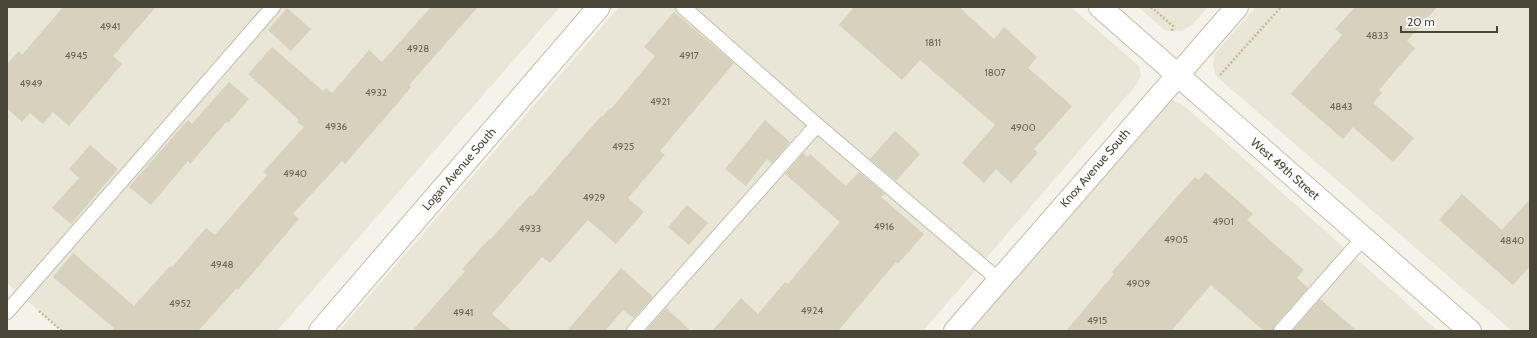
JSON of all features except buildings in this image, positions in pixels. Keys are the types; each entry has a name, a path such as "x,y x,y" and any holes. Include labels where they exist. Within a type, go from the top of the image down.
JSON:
{"street":[{"name":"Logan Avenue South","path":"320,331 599,7"},
{"name":"West 49th Street","path":"1100,7 1470,331"},
{"name":"Knox Avenue South","path":"955,331 1177,74 1237,7"}],"lane":[{"path":"7,312 273,7"},
{"path":"683,7 999,280"},
{"path":"634,331 817,124"},
{"path":"1281,331 1364,237"}],"path":[{"path":"1150,7 1173,26 1171,36"},
{"path":"1216,76 1222,75 1281,7"}],"shaded area":[{"path":"7,7 560,7 277,331 62,331 7,283"},
{"path":"619,7 1071,7 1139,66 1141,75 1137,84 923,331 339,331"},
{"path":"1138,7 1208,7 1192,25 1182,31 1166,31"},
{"path":"1256,7 1530,7 1530,331 1512,331 1216,76 1213,65 1215,53"},
{"path":"1173,100 1182,104 1438,331 971,331 1165,101"}]}
